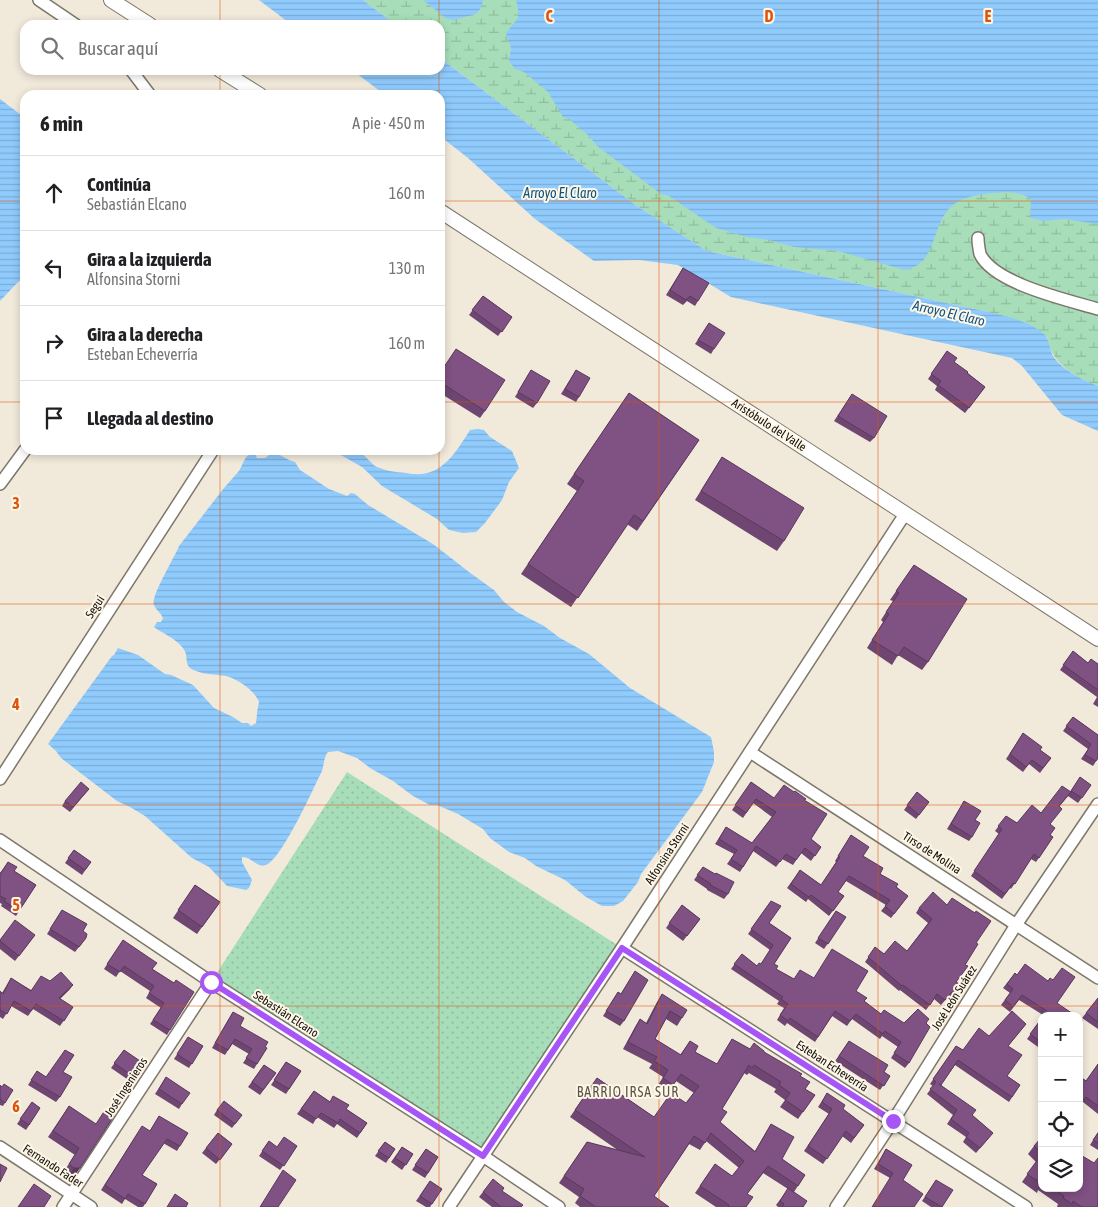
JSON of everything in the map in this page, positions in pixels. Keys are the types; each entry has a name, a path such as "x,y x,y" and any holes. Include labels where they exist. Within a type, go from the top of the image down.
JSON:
{"street":[{"path":"39,0 69,20"},
{"path":"111,0 142,20"},
{"path":"135,75 146,90"},
{"path":"228,75 252,90"},
{"name":"Aristóbulo del Valle","path":"445,214 1098,639"},
{"path":"978,238 980,254 990,266 1008,279 1030,288 1098,309"},
{"path":"0,484 21,455"},
{"name":"Seguí","path":"0,779 211,455"},
{"name":"Alfonsina Storni","path":"449,1207 622,948 905,514"},
{"name":"Tirso de Molina","path":"750,752 1098,978"},
{"name":"José León Suárez","path":"836,1207 893,1121 1016,925 1098,804"},
{"name":"Sebastián Elcano","path":"0,840 211,982 483,1156 559,1207"},
{"name":"Esteban Echeverría","path":"622,948 1026,1207"},
{"name":"José Ingenieros","path":"63,1207 211,982"},
{"name":"Fernando Fader","path":"0,1147 91,1207"}],"green space":[{"path":"363,0 1098,0 1098,386 1065,368 1053,355 1047,337 984,311 707,251 637,206 445,62 445,20 389,20"},
{"path":"347,772 622,948 483,1156 211,982"}],"water":[{"path":"259,0 363,0 389,20 285,20"},
{"path":"423,0 483,0 481,8 476,14 453,20 447,19"},
{"path":"516,0 1098,0 1098,224 1064,219 1044,221 1030,218 1031,199 1018,193 1009,192 973,196 962,199 953,205 941,222 924,260 916,266 905,270 838,251 794,247 716,228 669,196 661,194 597,146 589,136 569,119 563,117 548,92 524,72 515,69 509,61 511,48 506,33 518,18"},
{"name":"Arroyo El Claro","path":"445,62 637,206 707,251 984,311 1016,319 1032,326 1045,335 1053,356 1062,366 1080,378 1098,386 1098,431 1062,415 1022,366 1012,358 731,297 678,265 639,260 594,261 535,219 468,158 445,140 445,90 378,90 359,75 445,75"},
{"path":"0,99 20,114 20,281 0,301"},
{"path":"470,430 484,430 490,437 512,451 519,468 509,482 502,500 476,532 463,533 449,530 437,519 382,486 362,467 341,455 364,455 375,466 387,470 418,474 428,473 445,464"},
{"path":"256,455 257,458 265,458 269,455 279,455 295,462 300,470 329,489 347,496 351,493 355,494 368,505 433,544 494,590 504,602 517,612 544,626 560,638 589,654 630,688 711,737 714,762 702,792 623,901 614,906 602,906 586,897 565,880 536,866 525,858 509,852 490,838 483,829 458,814 437,805 430,805 413,796 357,758 338,751 328,752 322,771 305,807 273,860 266,865 259,865 248,858 242,857 242,862 252,880 249,888 246,890 227,886 209,867 192,858 145,816 117,801 61,758 48,744 118,648 138,655 165,674 193,685 214,708 242,723 248,723 251,726 256,723 259,702 246,686 226,676 207,674 191,669 187,664 185,650 172,638 154,627 163,618 154,605 156,594 179,546 239,471 246,457"}],"building":[{"path":"683,268 709,283 698,301 690,296 686,300 670,290"},
{"path":"483,296 512,317 502,332 472,310"},
{"path":"709,323 725,333 714,349 698,340"},
{"path":"456,349 505,380 485,411 445,385 445,366"},
{"path":"947,351 957,358 954,362 985,387 969,408 938,385 941,381 931,374"},
{"path":"531,370 550,381 537,403 518,392"},
{"path":"576,370 590,378 579,397 565,389"},
{"path":"629,393 699,440 643,521 634,515 578,598 528,564 584,481 574,474"},
{"path":"852,394 887,416 874,438 838,416"},
{"path":"722,457 804,508 784,541 701,491"},
{"path":"914,565 967,599 928,662 904,647 898,656 872,640 889,614 886,612 899,593 896,591"},
{"path":"1073,651 1088,663 1091,659 1098,664 1098,690 1063,665"},
{"path":"1073,717 1098,735 1098,758 1096,761 1085,755 1091,744 1066,726"},
{"path":"1023,733 1042,747 1040,750 1051,758 1043,768 1032,760 1026,767 1010,754"},
{"path":"1080,777 1091,785 1082,798 1071,791"},
{"path":"81,782 89,789 73,807 65,801"},
{"path":"751,782 774,798 784,785 827,814 811,839 821,847 815,856 805,848 796,860 786,854 780,862 756,846 743,867 731,859 737,850 719,839 726,827 752,843 776,812 756,799 746,813 735,805"},
{"path":"1062,786 1071,792 1059,806 1062,809 1050,824 1055,828 1050,835 1053,837 1039,858 1034,854 1015,884 1013,883 1005,894 974,871 1002,829 998,826 1006,816 1017,823 1032,805 1041,813"},
{"path":"917,792 929,802 919,815 907,805"},
{"path":"964,801 981,811 975,820 980,823 972,837 951,824"},
{"path":"851,835 869,847 863,856 883,868 880,874 898,884 896,887 908,896 894,914 885,906 890,900 849,876 838,892 844,896 833,911 811,895 809,897 791,884 800,870 821,885 840,857 838,856"},
{"path":"74,850 91,862 85,870 68,858"},
{"path":"8,862 17,867 14,871 36,885 19,911 0,896 0,873"},
{"path":"703,867 734,882 728,894 710,885 697,875"},
{"path":"195,885 220,902 202,927 178,910"},
{"path":"933,892 947,905 952,898 991,921 976,943 978,944 965,965 968,966 956,982 963,986 958,995 952,992 945,1000 937,994 930,1005 902,986 868,957 875,947 884,954 895,941 907,951 932,919 919,908"},
{"path":"771,901 781,906 769,923 791,938 774,964 778,966 776,969 794,979 800,970 814,978 832,949 868,971 856,991 867,998 864,1001 881,1014 884,1010 904,1023 918,1009 929,1019 926,1023 930,1027 909,1063 894,1053 901,1042 885,1031 883,1034 856,1014 850,1021 835,1011 818,1037 790,1018 788,1021 780,1015 788,1004 781,999 783,997 734,964 742,954 757,966 759,963 761,964 773,945 751,929"},
{"path":"682,905 700,919 687,936 669,923"},
{"path":"62,910 87,924 83,931 87,934 86,938 79,947 50,929"},
{"path":"836,911 846,917 828,944 818,938"},
{"path":"15,920 35,935 19,956 0,941"},
{"path":"123,940 157,963 152,969 174,983 176,980 194,992 170,1030 153,1020 164,1003 149,993 154,986 124,966 120,972 107,964"},
{"path":"1025,964 1048,981 1050,978 1053,980 1062,968 1075,977 1057,1003 1070,1012 1046,1012 1022,995 1013,1007 1005,1000 1013,989 1007,984 1015,973 1017,975"},
{"path":"635,971 648,980 624,1021 606,1011 618,992 621,994"},
{"path":"61,972 73,985 59,998 73,1007 64,1021 36,1004 31,1011 14,1001 7,1014 0,1010 0,991 3,994 11,978 31,991 41,976 50,981"},
{"path":"662,994 687,1010 682,1018 670,1011 655,1039 681,1055 690,1041 698,1046 695,1052 717,1064 732,1039 750,1049 754,1043 764,1052 802,1074 800,1076 810,1082 805,1089 815,1095 803,1112 785,1100 790,1093 779,1085 781,1082 754,1065 752,1068 749,1065 722,1109 727,1112 720,1122 755,1152 771,1124 794,1137 782,1159 805,1175 798,1186 768,1166 747,1194 753,1197 746,1207 728,1207 729,1205 700,1186 715,1164 732,1176 744,1161 711,1133 705,1143 694,1136 654,1196 669,1207 596,1207 580,1196 584,1189 564,1176 587,1142 645,1157 575,1110 597,1078 654,1117 671,1093 686,1103 699,1086 681,1074 673,1085 663,1078 668,1070 654,1061 657,1057 628,1042 640,1019 647,1024"},
{"path":"1098,998 1098,1022 1086,1013"},
{"path":"1012,1011 1026,1024 1008,1046 1022,1055 1007,1076 1020,1085 1012,1097 958,1060 941,1085 939,1084 976,1110 972,1115 993,1133 980,1148 966,1137 969,1133 951,1119 957,1110 930,1089 936,1082 933,1079 956,1046 963,1050 979,1028 989,1036"},
{"path":"233,1012 244,1018 240,1026 268,1042 265,1047 267,1048 257,1064 246,1058 252,1049 235,1039 228,1050 215,1043"},
{"path":"1038,1023 1038,1040 1030,1034"},
{"path":"188,1037 203,1046 192,1064 177,1054"},
{"path":"849,1041 888,1065 884,1072 890,1076 884,1086 839,1056"},
{"path":"65,1050 74,1055 63,1072 72,1077 60,1097 31,1080 37,1071 46,1077"},
{"path":"124,1050 140,1061 130,1074 114,1063"},
{"path":"286,1062 301,1071 289,1089 274,1080"},
{"path":"1098,1064 1098,1106 1086,1097 1083,1099 1083,1079 1086,1081"},
{"path":"264,1065 276,1073 263,1090 252,1082"},
{"path":"166,1077 190,1093 182,1104 159,1089"},
{"path":"4,1084 13,1090 5,1103 0,1099 0,1085 2,1087"},
{"path":"314,1091 330,1102 333,1096 349,1105 346,1109 367,1123 360,1133 340,1119 338,1123 321,1113 316,1119 301,1109"},
{"path":"827,1093 845,1105 843,1109 864,1125 854,1138 846,1131 827,1159 808,1146 832,1109 822,1102"},
{"path":"224,1101 242,1115 235,1124 217,1110"},
{"path":"32,1102 40,1108 29,1125 20,1119"},
{"path":"69,1106 96,1124 105,1110 114,1116 80,1168 74,1168 69,1164 79,1148 53,1131"},
{"path":"159,1116 188,1133 180,1146 167,1139 142,1175 157,1184 145,1204 128,1194 125,1199 105,1185 142,1126 150,1131"},
{"path":"218,1133 232,1144 220,1160 206,1148"},
{"path":"1098,1133 1098,1143 1093,1140"},
{"path":"284,1137 297,1146 284,1166 262,1151 269,1141 277,1147"},
{"path":"1038,1141 1038,1150 1034,1146"},
{"path":"385,1142 395,1149 389,1158 378,1151"},
{"path":"402,1147 413,1154 406,1165 395,1158"},
{"path":"426,1149 438,1157 428,1173 415,1165"},
{"path":"886,1149 912,1165 903,1180 923,1194 914,1207 872,1207 893,1173 878,1164"},
{"path":"1083,1156 1094,1163 1098,1158 1098,1207 1082,1207 1073,1201 1072,1204 1063,1198 1064,1196 1058,1192 1083,1192"},
{"path":"1038,1159 1038,1181 1027,1174"},
{"path":"0,1164 7,1168 0,1182"},
{"path":"283,1170 296,1180 278,1207 260,1207"},
{"path":"493,1179 504,1188 502,1191 523,1205 521,1207 501,1207 483,1192"},
{"path":"936,1180 953,1190 942,1207 925,1197"},
{"path":"430,1181 442,1189 432,1204 420,1196"},
{"path":"34,1184 51,1196 44,1207 18,1207"},
{"path":"788,1188 807,1201 803,1207 782,1207 784,1204 780,1201"},
{"path":"175,1194 188,1203 186,1207 167,1207"}],"district":[{"name":"BARRIO IRSA SUR","path":"628,1092"}],"route":[{"path":"211,982 483,1156 622,948 893,1121"}]}
